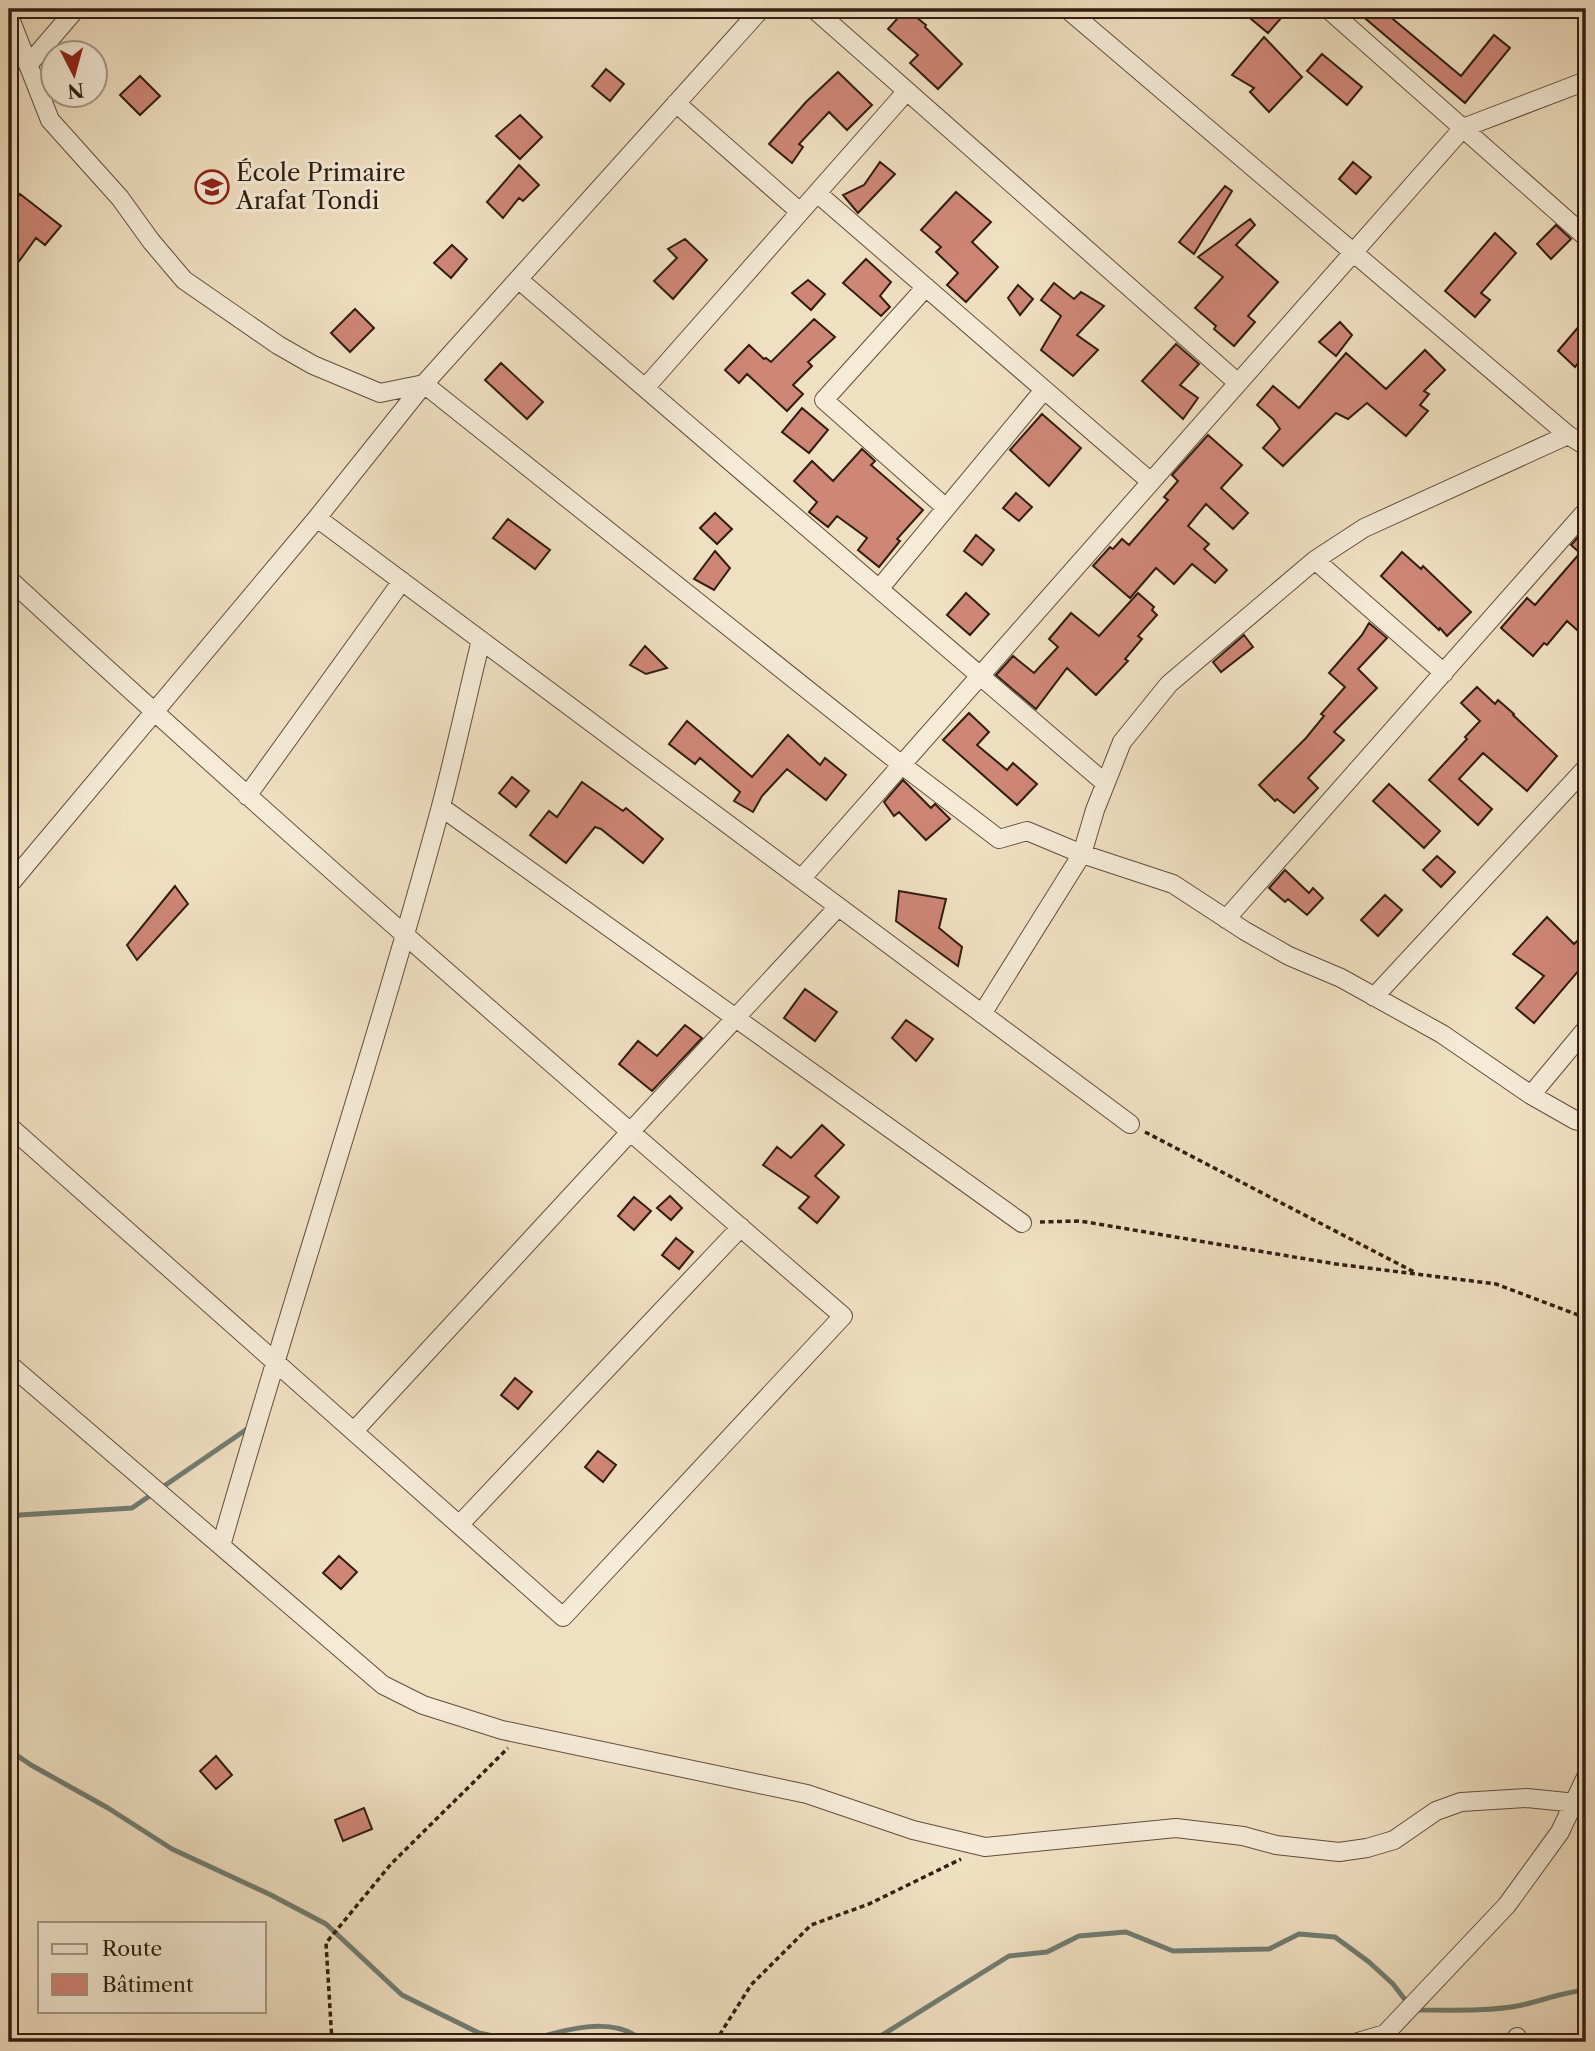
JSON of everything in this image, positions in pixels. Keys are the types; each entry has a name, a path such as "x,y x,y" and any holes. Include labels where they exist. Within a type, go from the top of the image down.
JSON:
{"street":[{"path":"28,65 76,9"},
{"path":"9,885 317,518 424,384 761,9"},
{"path":"814,9 1238,383"},
{"path":"1067,9 1568,435 1586,446"},
{"path":"1328,9 1586,237"},
{"path":"9,16 50,120 120,198 184,280 278,345 313,365 380,393 424,384"},
{"path":"801,879 1463,128 1586,81"},
{"path":"645,388 906,92"},
{"path":"676,103 800,212"},
{"path":"817,192 1151,482"},
{"path":"518,279 1105,783"},
{"path":"926,287 824,400 946,508"},
{"path":"424,384 902,765 999,839 1027,831 1082,854 1173,884 1289,956 1341,978 1442,1034 1531,1095 1575,1120 1586,1123"},
{"path":"879,589 1044,390"},
{"path":"982,1014 1082,854 1105,783 1122,742 1169,684 1315,560 1376,521 1568,435"},
{"path":"1226,919 1586,511"},
{"path":"317,518 1130,1124"},
{"path":"1315,560 1444,673"},
{"path":"9,579 154,713 405,937 843,1315 563,1617 10,1130"},
{"path":"247,796 402,581"},
{"path":"221,1546 405,937 441,807 481,640"},
{"path":"1374,997 1579,788 1586,768"},
{"path":"441,807 1023,1223"},
{"path":"354,1431 838,907"},
{"path":"1531,1095 1586,1029"},
{"path":"460,1524 741,1227"},
{"path":"9,1364 383,1685 423,1705 522,1734 807,1794 913,1830 985,1847 1176,1828 1243,1836 1276,1845 1339,1852 1394,1840 1436,1811 1461,1801 1527,1798 1580,1803"},
{"path":"1358,2042 1385,2034 1507,1905 1580,1803 1586,1777"}],"path":[{"path":"1130,1124 1417,1274"},
{"path":"1023,1223 1080,1221 1336,1264 1496,1284 1586,1318"},
{"path":"332,2042 326,1943 391,1864 522,1734"},
{"path":"1580,1803 1586,1889"},
{"path":"715,2042 751,1985 811,1925 869,1904 985,1847"}],"building":[{"path":"906,9 926,25 962,64 938,89 910,63 918,55 888,29"},
{"path":"1239,9 1289,9 1268,33"},
{"path":"1354,9 1381,9 1461,76 1494,35 1510,48 1465,103"},
{"path":"1264,37 1302,77 1269,112 1250,92 1254,88 1232,75"},
{"path":"1322,54 1362,87 1347,105 1307,71"},
{"path":"606,69 624,84 610,101 592,86"},
{"path":"838,72 872,105 847,130 829,112 799,144 803,147 792,163 769,144 806,102"},
{"path":"140,76 160,96 140,115 120,95"},
{"path":"520,115 542,137 520,159 496,136"},
{"path":"880,162 895,174 858,213 843,195 864,185"},
{"path":"1353,162 1371,177 1356,194 1339,179"},
{"path":"519,165 539,185 523,201 519,198 503,218 487,202"},
{"path":"1225,186 1232,191 1194,254 1179,242"},
{"path":"956,192 991,222 972,242 998,267 966,302 947,285 958,273 936,252 941,247 921,230"},
{"path":"20,194 61,226 45,245 36,238 9,275 9,209"},
{"path":"1250,219 1255,225 1236,245 1278,282 1248,316 1255,322 1234,346 1195,308 1223,277 1198,257"},
{"path":"1556,225 1571,239 1551,259 1537,244"},
{"path":"1495,233 1516,253 1481,293 1490,300 1475,317 1445,291"},
{"path":"685,239 707,260 673,299 654,281 677,258 668,249"},
{"path":"452,245 467,259 451,278 434,263"},
{"path":"866,259 891,282 880,296 890,307 881,316 843,283"},
{"path":"808,280 825,294 811,310 792,293"},
{"path":"1054,283 1074,299 1081,292 1104,306 1077,335 1098,350 1073,376 1041,350 1061,316 1041,300"},
{"path":"1018,285 1033,299 1020,315 1008,298"},
{"path":"355,309 374,328 350,352 331,333"},
{"path":"1586,318 1586,353 1575,367 1558,351"},
{"path":"814,319 835,337 808,362 812,366 793,385 803,394 787,411 747,374 739,383 725,370 749,345 771,362"},
{"path":"1340,322 1352,335 1336,356 1319,342"},
{"path":"1176,344 1199,364 1180,385 1198,398 1183,419 1142,381"},
{"path":"1425,350 1445,370 1424,391 1429,394 1420,405 1428,411 1406,436 1367,403 1348,419 1336,413 1283,466 1263,448 1280,429 1257,405 1273,386 1299,408 1346,353 1386,389"},
{"path":"501,363 543,402 527,419 485,380"},
{"path":"802,408 828,430 809,453 782,432"},
{"path":"1042,414 1081,448 1049,486 1010,450"},
{"path":"1208,435 1242,465 1221,488 1248,513 1233,529 1206,504 1188,526 1209,544 1204,549 1227,570 1215,583 1192,564 1174,584 1156,568 1130,598 1093,566 1110,547 1113,549 1122,539 1129,545 1168,500 1164,497 1178,481 1172,475"},
{"path":"862,449 875,461 871,465 923,510 897,539 900,541 879,567 858,550 867,538 837,516 828,527 809,512 817,502 794,481 812,461 833,481"},
{"path":"1016,493 1032,507 1019,521 1003,508"},
{"path":"715,513 732,529 717,544 700,528"},
{"path":"508,519 550,550 535,569 493,538"},
{"path":"1586,528 1586,638 1567,621 1547,645 1544,643 1533,656 1501,628 1527,598 1535,605 1580,553 1571,545"},
{"path":"976,535 994,550 982,565 964,551"},
{"path":"715,551 730,568 714,590 694,579"},
{"path":"1402,552 1421,569 1423,566 1471,612 1447,636 1381,576"},
{"path":"966,593 989,614 970,635 947,615"},
{"path":"1138,593 1154,607 1152,610 1157,615 1138,636 1142,639 1125,659 1128,661 1096,695 1067,668 1036,709 996,675 1013,656 1034,673 1058,647 1049,639 1071,613 1099,636"},
{"path":"1369,623 1387,638 1358,669 1377,688 1334,732 1344,740 1308,778 1318,788 1294,813 1277,799 1275,801 1259,785 1306,738 1324,716 1321,714 1345,687 1329,673"},
{"path":"1244,635 1253,647 1221,672 1213,662"},
{"path":"645,646 667,668 646,674 630,665"},
{"path":"1477,687 1495,704 1498,700 1557,756 1527,791 1483,753 1459,779 1492,809 1478,825 1429,780 1480,721 1461,703"},
{"path":"969,713 989,732 977,745 1007,770 1013,763 1037,784 1017,805 943,740"},
{"path":"687,721 752,777 788,735 820,765 825,758 846,775 826,800 787,769 762,796 753,812 734,801 740,792 700,758 695,764 669,744"},
{"path":"512,777 529,791 516,807 499,793"},
{"path":"903,780 931,808 935,804 950,819 926,840 899,812 894,816 884,802"},
{"path":"582,782 623,811 626,808 663,839 643,863 595,827 566,863 530,835 549,811 557,817"},
{"path":"1389,784 1440,831 1424,848 1373,801"},
{"path":"1437,856 1455,872 1441,887 1423,870"},
{"path":"1285,870 1309,893 1313,888 1323,898 1307,915 1288,899 1285,902 1269,888"},
{"path":"175,886 188,904 137,960 127,945"},
{"path":"899,891 946,899 939,928 962,947 958,966 896,921"},
{"path":"1385,895 1402,910 1378,936 1361,920"},
{"path":"1547,917 1574,944 1577,941 1586,949 1586,962 1534,1023 1516,1008 1544,976 1513,954"},
{"path":"805,989 837,1012 815,1041 784,1018"},
{"path":"906,1020 933,1039 916,1061 892,1038"},
{"path":"685,1025 702,1038 652,1091 619,1064 638,1041 657,1056"},
{"path":"822,1125 844,1145 815,1176 839,1197 817,1223 799,1208 809,1197 763,1165 777,1147 791,1158"},
{"path":"670,1196 682,1208 671,1220 657,1208"},
{"path":"634,1197 651,1211 634,1230 618,1216"},
{"path":"676,1238 693,1252 679,1269 662,1255"},
{"path":"515,1378 532,1392 518,1409 501,1395"},
{"path":"598,1451 616,1465 603,1482 585,1467"},
{"path":"339,1556 357,1572 341,1589 323,1573"},
{"path":"216,1756 232,1775 216,1789 200,1771"},
{"path":"364,1808 372,1829 343,1841 335,1820"}],"waterway":[{"path":"9,1519 20,1515 132,1508 250,1427"},
{"path":"9,1750 172,1849 326,1924 402,1995 479,2033 521,2042"},
{"path":"871,2042 1009,1956 1047,1952 1079,1936 1126,1932 1173,1951 1269,1949 1299,1934 1335,1937 1393,1984 1413,2010 1497,2009 1586,1990"},
{"path":"524,2042 553,2033 602,2026 632,2033 644,2042"}],"place":[{"name":"École Primaire Arafat Tondi","path":"212,187"}]}
